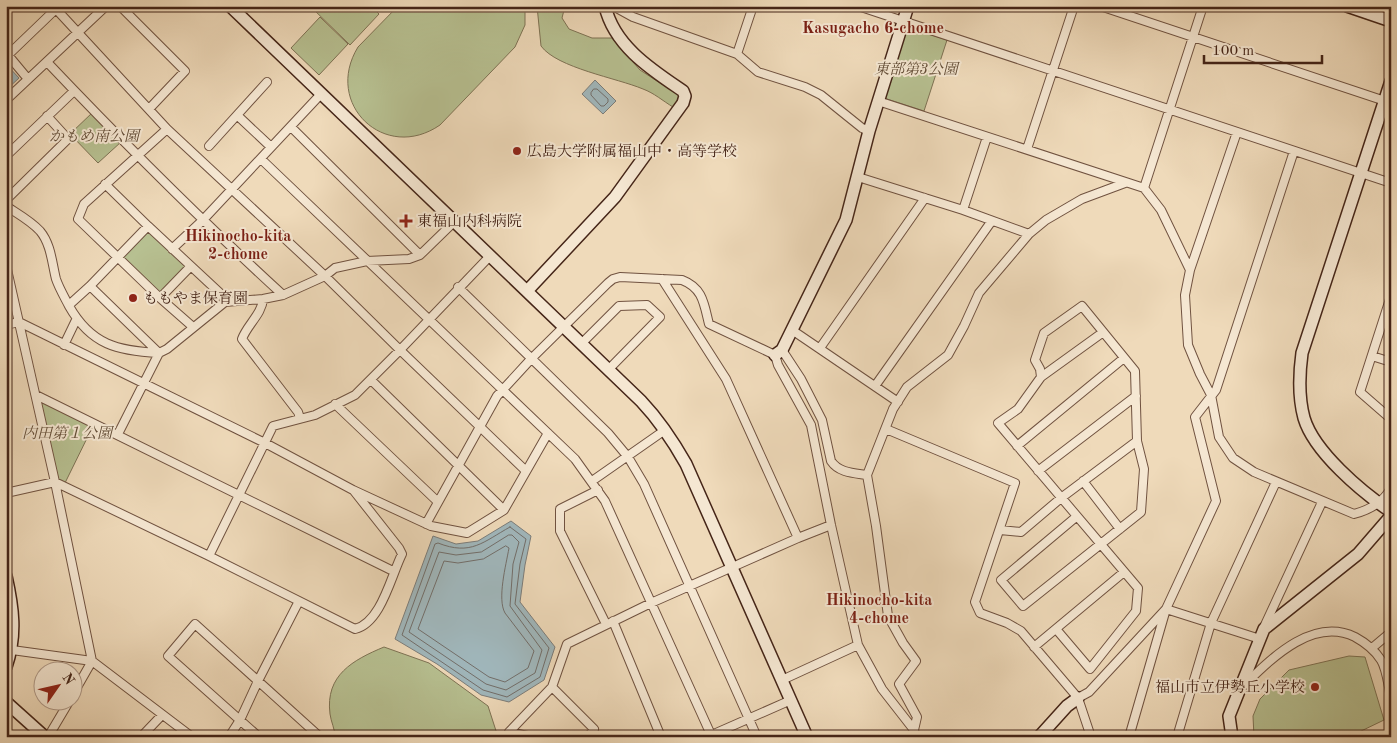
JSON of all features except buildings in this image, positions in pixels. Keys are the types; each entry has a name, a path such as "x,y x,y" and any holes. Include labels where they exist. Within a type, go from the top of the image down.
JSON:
{"street":[{"path":"6,100 106,6"},
{"path":"120,6 185,71 149,109"},
{"path":"230,6 641,400 665,430 686,464 807,737"},
{"path":"527,291 615,197 683,102 685,96 683,90 650,67 621,41 606,6"},
{"path":"613,6 633,17 737,54 758,72 805,87 821,95 862,128 869,130"},
{"path":"737,54 753,6"},
{"path":"858,6 1391,183"},
{"path":"908,6 869,130 846,220 792,330 778,352 778,365 810,425 858,645 882,689 915,734"},
{"path":"1027,150 1074,6"},
{"path":"1100,6 1387,102"},
{"path":"1144,188 1203,6"},
{"path":"1347,6 1391,21"},
{"path":"28,79 8,55 58,8 78,33 167,129 325,276 526,471"},
{"path":"47,62 202,221 283,295"},
{"path":"1262,634 1358,554 1390,517 1390,511 1378,503 1337,467 1318,445 1305,420 1299,391 1302,353 1361,173 1387,102 1391,80"},
{"path":"209,146 268,82"},
{"path":"6,156 74,91"},
{"path":"172,249 202,221 321,94"},
{"path":"878,101 1144,188 1162,210 1190,270"},
{"path":"6,200 68,139 47,116"},
{"path":"238,116 271,148"},
{"path":"291,127 420,254"},
{"path":"167,129 84,204 78,219 193,327"},
{"path":"1237,132 1190,270 1185,295 1188,345 1211,395 1219,437 1233,458 1254,472 1354,514 1366,511 1378,503 1391,488"},
{"path":"963,210 987,137"},
{"path":"1129,737 1166,609 1216,500 1195,417 1216,390 1294,151"},
{"path":"261,159 575,459 606,501 710,736 791,700"},
{"path":"858,177 963,210 991,222 1029,234"},
{"path":"915,734 917,717 900,684 916,661 903,643 888,616 867,475 898,402 907,387 948,356 979,293 1029,234 1053,216 1082,199 1120,183 1127,182"},
{"path":"105,184 222,296 225,302"},
{"path":"820,348 925,198"},
{"path":"6,206 20,214 41,232 52,257 56,280 76,320 94,338 133,352 159,353 167,349 225,302 263,299 283,295 325,276 335,268 367,261 408,259 420,254 454,222"},
{"path":"875,386 991,222"},
{"path":"69,305 148,226"},
{"path":"210,556 274,426 316,415 355,394 371,380 458,287 490,256"},
{"path":"6,265 55,482 92,661 82,678"},
{"path":"160,298 191,266"},
{"path":"426,524 458,464 502,390 613,279 620,277 682,280 696,287 703,300 709,324 778,352 801,379 822,420 832,461 843,471 867,475"},
{"path":"662,279 726,380 798,538"},
{"path":"90,286 159,353"},
{"path":"458,287 608,433 628,456 644,484 757,737"},
{"path":"1391,296 1360,392 1391,419"},
{"path":"263,299 263,306 244,333 242,339 298,412 300,418"},
{"path":"582,343 618,306 648,305 660,317 609,369"},
{"path":"1041,377 1040,369 1034,360 1044,333 1082,306 1135,371 1137,441 1144,469 1141,512 1023,606 1001,580 1076,517"},
{"path":"64,345 76,320"},
{"path":"6,325 19,322 265,443 353,490 426,524 466,533 504,510 548,433"},
{"path":"792,330 898,402"},
{"path":"1056,629 1090,669 1136,611 1138,588 998,423 1018,409 1041,377 1102,332"},
{"path":"118,434 159,353"},
{"path":"1372,356 1391,362"},
{"path":"1017,446 1124,358"},
{"path":"371,380 504,510"},
{"path":"36,395 393,572"},
{"path":"1038,471 1136,396"},
{"path":"335,404 438,502"},
{"path":"886,429 1015,483 975,602 980,613 1007,623 1021,631 1078,698 1091,737"},
{"path":"592,481 665,430"},
{"path":"1000,530 1021,532 1061,498 1137,441"},
{"path":"1083,481 1120,529"},
{"path":"6,493 55,482 210,556 355,629 361,628 368,623 380,607 402,554 353,490"},
{"path":"1177,737 1211,623 1276,482"},
{"path":"598,490 560,510 560,531 610,623 661,737"},
{"path":"1232,737 1229,716 1237,692 1322,502"},
{"path":"509,734 552,687 567,644 651,603 798,538 831,526"},
{"path":"1034,647 1124,572"},
{"path":"6,576 13,608 12,650 6,667"},
{"path":"229,737 240,720 299,601"},
{"path":"1166,609 1211,623 1262,634"},
{"path":"1040,736 1066,706 1089,692 1166,609"},
{"path":"259,737 168,656 196,624 320,737"},
{"path":"1237,692 1286,648 1302,639 1333,632 1350,635 1372,648 1382,662 1388,677 1391,697"},
{"path":"1372,648 1391,632"},
{"path":"782,680 858,645"},
{"path":"12,650 92,661 192,737"},
{"path":"552,687 594,729 588,737"},
{"path":"6,702 44,737"},
{"path":"48,737 64,710"},
{"path":"141,737 162,715"},
{"path":"509,734 532,737"}],"green space":[{"path":"310,6 371,6 379,14 350,45"},
{"path":"398,6 525,6 525,25 515,47 440,125 419,135 399,137 381,132 365,122 354,107 348,89 349,68 358,47"},
{"path":"537,6 565,6 562,18 569,29 592,38 612,38 640,70 680,96 673,107 647,91 588,72 549,54 541,46"},
{"path":"320,17 348,44 319,75 291,48"},
{"name":"東部第3公園","path":"907,27 947,40 924,111 884,98"},
{"name":"かもめ南公園","path":"93,112 121,142 98,163 70,134"},
{"path":"149,227 190,266 160,297 118,257"},
{"name":"内田第１公園","path":"38,397 94,424 64,485 56,481"},
{"path":"384,647 429,663 488,706 498,737 335,737 330,714 330,700 332,689 337,679 343,671 362,657"},
{"name":"福山市立伊勢丘小学校","path":"1349,656 1365,657 1384,720 1357,733 1358,737 1254,737 1253,716 1260,699 1289,670"}],"water":[{"path":"6,64 19,78 6,90"},
{"path":"595,80 616,101 603,114 582,94"},
{"path":"511,521 531,536 520,602 555,647 544,680 509,702 481,695 437,664 395,639 433,536 456,544 478,541"}],"place":[{"name":"広島大学附属福山中・高等学校","path":"517,151"},
{"name":"東福山内科病院","path":"406,221"},
{"name":"ももやま保育園","path":"133,298"},
{"name":"福山市立伊勢丘小学校","path":"1315,687"}],"district":[{"name":"Kasugacho 6-chome","path":"873,27"},
{"name":"Hikinocho-kita 2-chome","path":"238,244"},
{"name":"Hikinocho-kita 4-chome","path":"879,608"}]}
